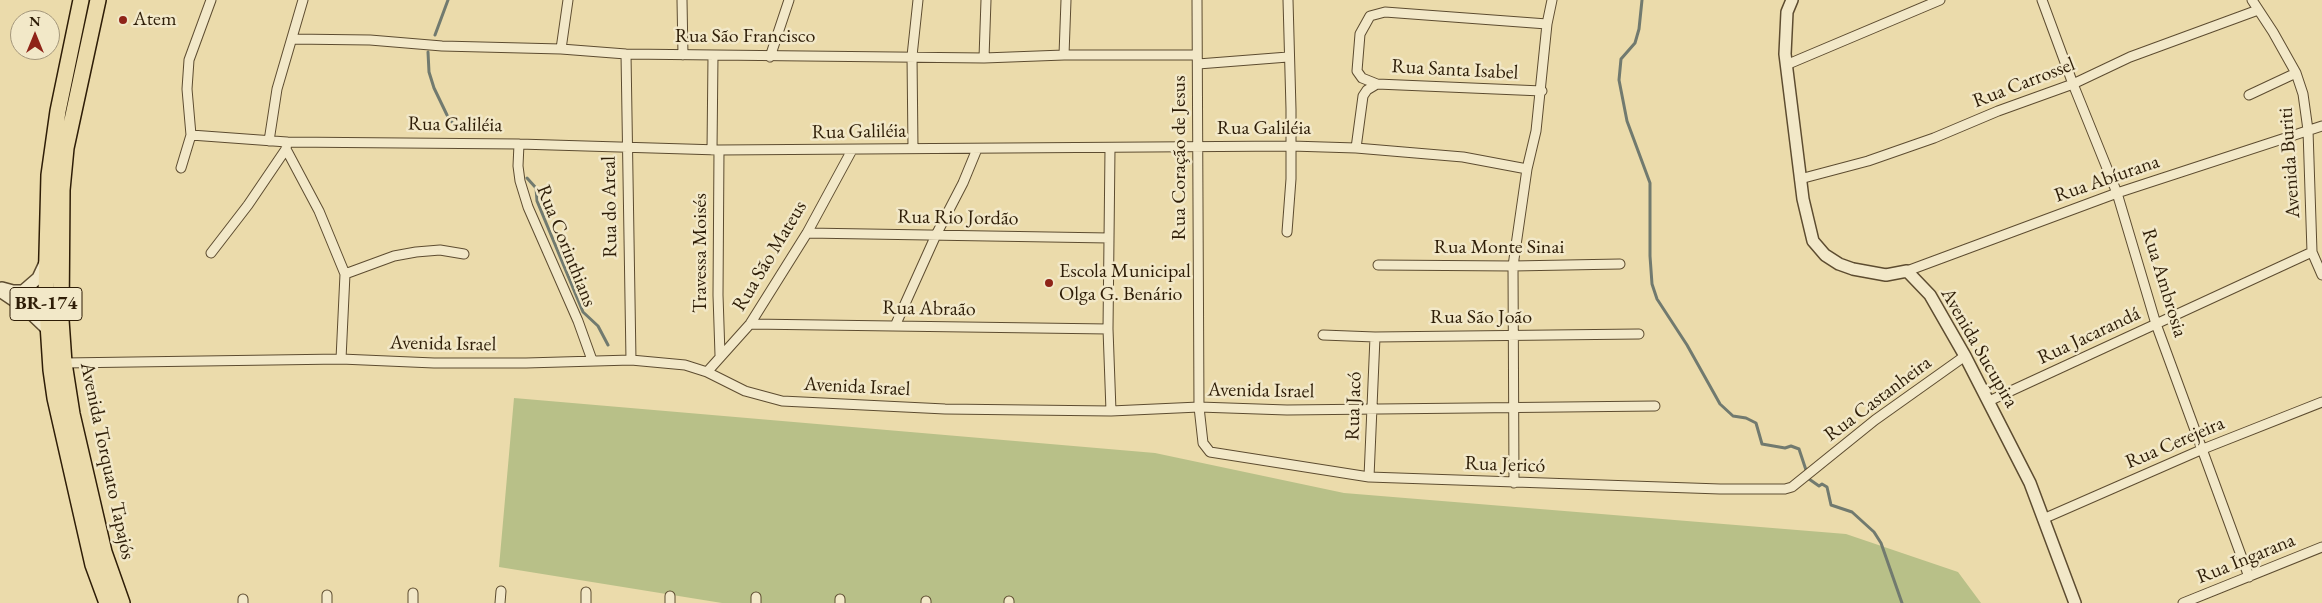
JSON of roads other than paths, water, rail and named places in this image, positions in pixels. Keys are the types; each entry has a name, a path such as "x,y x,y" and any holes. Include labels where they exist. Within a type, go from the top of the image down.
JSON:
{"highway":[{"name":"Avenida Torquato Tapajós","path":"81,0 58,111 49,175 45,263 48,330 55,398 93,565 107,603"},
{"name":"Avenida Torquato Tapajós","path":"98,0 73,111 63,181 60,259 64,363 72,414 104,552 122,603"}],"street":[{"path":"181,168 191,135 187,88 189,60 211,0"},
{"path":"269,141 277,89 303,0"},
{"path":"561,49 568,0"},
{"path":"682,0 683,55"},
{"path":"770,57 789,0"},
{"path":"913,148 912,56 918,0"},
{"path":"984,58 986,0"},
{"path":"1064,55 1066,0"},
{"name":"Rua Coração de Jesus","path":"1197,0 1199,407 1202,436"},
{"path":"1287,232 1291,146 1288,0"},
{"path":"1514,483 1513,266 1527,169 1536,131 1542,91 1547,24 1552,0"},
{"path":"1792,0 1785,34 1786,65 1800,179 1807,220 1813,241 1825,255 1839,264 1869,273 1886,275 1907,271"},
{"path":"1786,65 1940,0"},
{"name":"Rua Ambrosia","path":"2042,0 2073,84 2117,193 2156,324 2249,577"},
{"name":"Avenida Buriti","path":"2252,0 2296,74 2305,106 2308,130 2312,252 2319,264 2322,276"},
{"name":"Rua Carrossel","path":"1800,179 1868,161 1934,138 1998,111 2073,84 2130,57 2258,10"},
{"path":"1377,84 1362,78 1357,71 1360,34 1370,16 1385,12 1547,24"},
{"name":"Rua São Francisco","path":"292,39 370,40 442,46 712,56 984,58 1064,55 1197,60 1288,57"},
{"name":"Rua do Areal","path":"626,54 631,360"},
{"name":"Travessa Moisés","path":"712,56 720,355"},
{"path":"2249,95 2296,74"},
{"name":"Rua Santa Isabel","path":"1356,148 1363,96 1367,90 1377,84 1542,91"},
{"name":"Rua Abíurana","path":"1907,271 2117,193 2322,126"},
{"name":"Rua Galiléia","path":"191,135 269,141 286,146 519,144 715,150 1110,149 1291,146 1356,148 1463,157 1527,169"},
{"name":"Rua Corinthians","path":"519,144 518,166 520,181 528,207 578,321 592,360"},
{"path":"212,253 248,205 286,146"},
{"path":"286,146 319,211 345,274 340,359"},
{"path":"895,326 936,235 963,183 977,149"},
{"path":"1110,149 1108,329 1111,411"},
{"name":"Rua São Mateus","path":"707,372 720,355 750,324 807,233 852,150"},
{"name":"Rua Rio Jordão","path":"807,233 1109,238"},
{"path":"345,274 394,256 416,252 440,250 464,254"},
{"name":"Rua Jacarandá","path":"1989,401 2312,252"},
{"path":"0,289 23,291 38,278 45,263"},
{"name":"Rua Monte Sinai","path":"1378,265 1513,266 1620,264"},
{"name":"Avenida Sucupira","path":"1907,271 1930,296 1989,401 2030,483 2075,603"},
{"path":"0,289 48,330"},
{"name":"Rua Abraão","path":"750,324 1108,329"},
{"name":"Rua São João","path":"1323,335 1374,337 1638,334"},
{"name":"Rua Jacó","path":"1369,477 1374,337"},
{"name":"Rua Castanheira","path":"1813,471 1876,420 1965,356"},
{"name":"Avenida Israel","path":"64,363 340,359 434,363 631,360 670,363 707,372 745,391 782,401 945,409 1111,411 1199,407 1288,410 1655,406"},
{"name":"Rua Cerejeira","path":"2043,520 2203,450 2322,402"},
{"name":"Rua Jericó","path":"1202,436 1206,449 1210,452 1369,477 1754,490 1792,487 1813,471"},
{"name":"Rua Ingarana","path":"2183,603 2322,547"},
{"path":"500,591 500,603"},
{"path":"586,592 586,603"},
{"path":"413,593 413,603"}],"waterway":[{"path":"435,35 448,0"},
{"path":"1642,0 1639,29 1635,43 1621,59 1619,80 1627,121 1650,183 1650,256 1652,284 1657,299 1687,345 1720,404 1733,416 1746,418 1756,423 1762,444 1785,448 1791,446 1799,449 1809,479 1819,486 1822,484 1827,487 1831,505 1852,512 1874,532 1881,543 1902,603"},
{"path":"428,52 429,72 434,88 447,115 456,128"},
{"path":"527,178 536,188 537,201 583,312 598,326 608,345"}],"place":[{"name":"Atem","path":"123,20"},
{"name":"Escola Municipal Olga G. Benário","path":"1049,283"}]}
